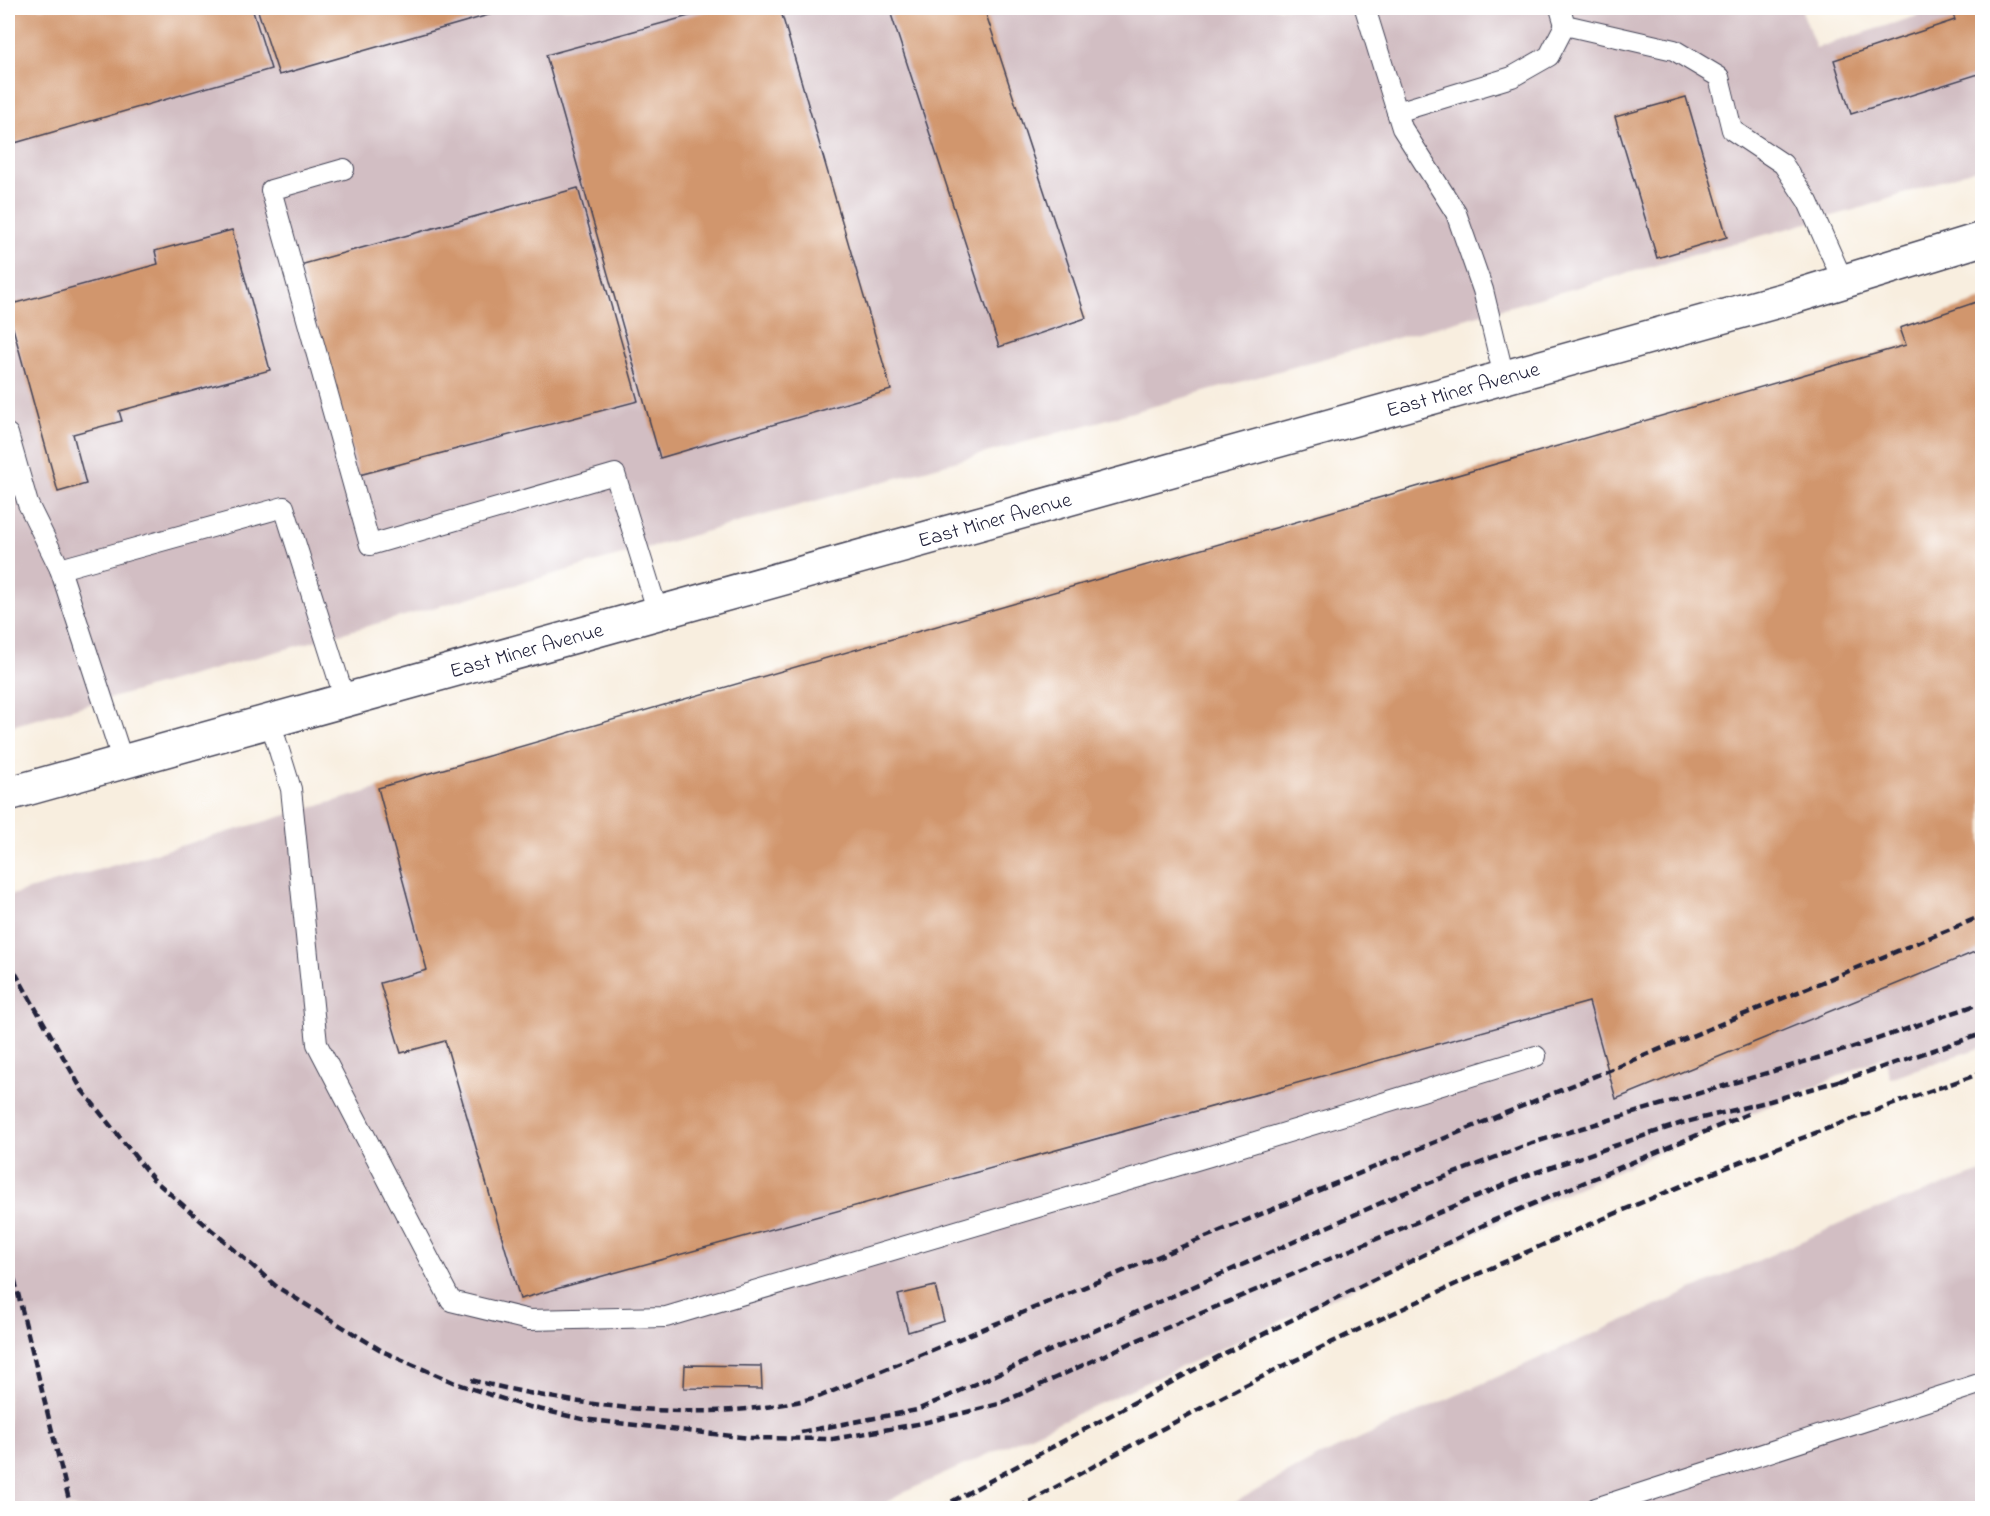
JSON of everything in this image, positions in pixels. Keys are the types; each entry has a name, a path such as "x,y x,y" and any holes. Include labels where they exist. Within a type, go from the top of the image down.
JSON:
{"street":[{"name":"East Miner Avenue","path":"8,794 1503,377 1983,239"}],"lane":[{"path":"1365,8 1402,128 1456,213 1483,290 1503,377"},
{"path":"1397,112 1512,77 1549,56 1563,16 1674,50 1719,77 1732,130 1783,164 1808,201 1843,281"},
{"path":"344,169 271,190 370,545 615,474 658,613"},
{"path":"8,434 28,504 60,569 123,762"},
{"path":"60,569 284,507 345,700"},
{"path":"270,722 291,789 317,1044 451,1301 529,1320 666,1317 1199,1160 1536,1056"},
{"path":"1596,1509 1983,1383"}],"shaded area":[{"path":"8,8 1801,8 1816,48 1942,8 1982,8 1982,167 1868,206 8,727"},
{"path":"1982,314 1982,1047 1890,1078 1884,1057 1555,1197 907,1491 876,1508 8,1508 8,896 1912,343"},
{"path":"1982,1172 1982,1508 1224,1508 1318,1457 1860,1215"}],"building":[{"path":"8,8 252,8 271,69 8,145"},
{"path":"257,8 513,8 279,75"},
{"path":"718,8 780,8 891,390 660,458 546,55"},
{"path":"889,8 984,8 1086,318 999,347"},
{"path":"1951,8 1979,8 1982,13 1982,73 1851,114 1834,60 1955,20"},
{"path":"1686,97 1727,237 1657,258 1615,117"},
{"path":"578,188 638,401 359,475 300,265"},
{"path":"232,230 270,370 119,411 122,421 73,434 86,484 58,492 13,328 8,330 8,305 158,264 155,251"},
{"path":"1982,300 1982,949 1616,1099 1589,1002 520,1299 445,1041 401,1053 380,983 427,970 378,788 1906,345 1900,328"},
{"path":"935,1286 944,1321 908,1332 898,1295"},
{"path":"685,1365 761,1366 762,1389 684,1388"}],"railway":[{"path":"471,1380 556,1398 646,1409 735,1410 779,1405 821,1396 1982,916"},
{"path":"8,960 82,1090 153,1179 277,1287 384,1352 455,1383 521,1405 582,1419 750,1438 833,1439 923,1423 999,1404 1133,1342 1528,1175 1682,1123 1848,1078"},
{"path":"801,1432 917,1410 1401,1194 1532,1143 1851,1048 1982,1003"},
{"path":"1840,1081 1982,1034"},
{"path":"1018,1508 1232,1392 1471,1277 1639,1204 1809,1135 1982,1073"},
{"path":"940,1508 1227,1352 1492,1221 1750,1113"},
{"path":"8,1253 71,1508"}]}
